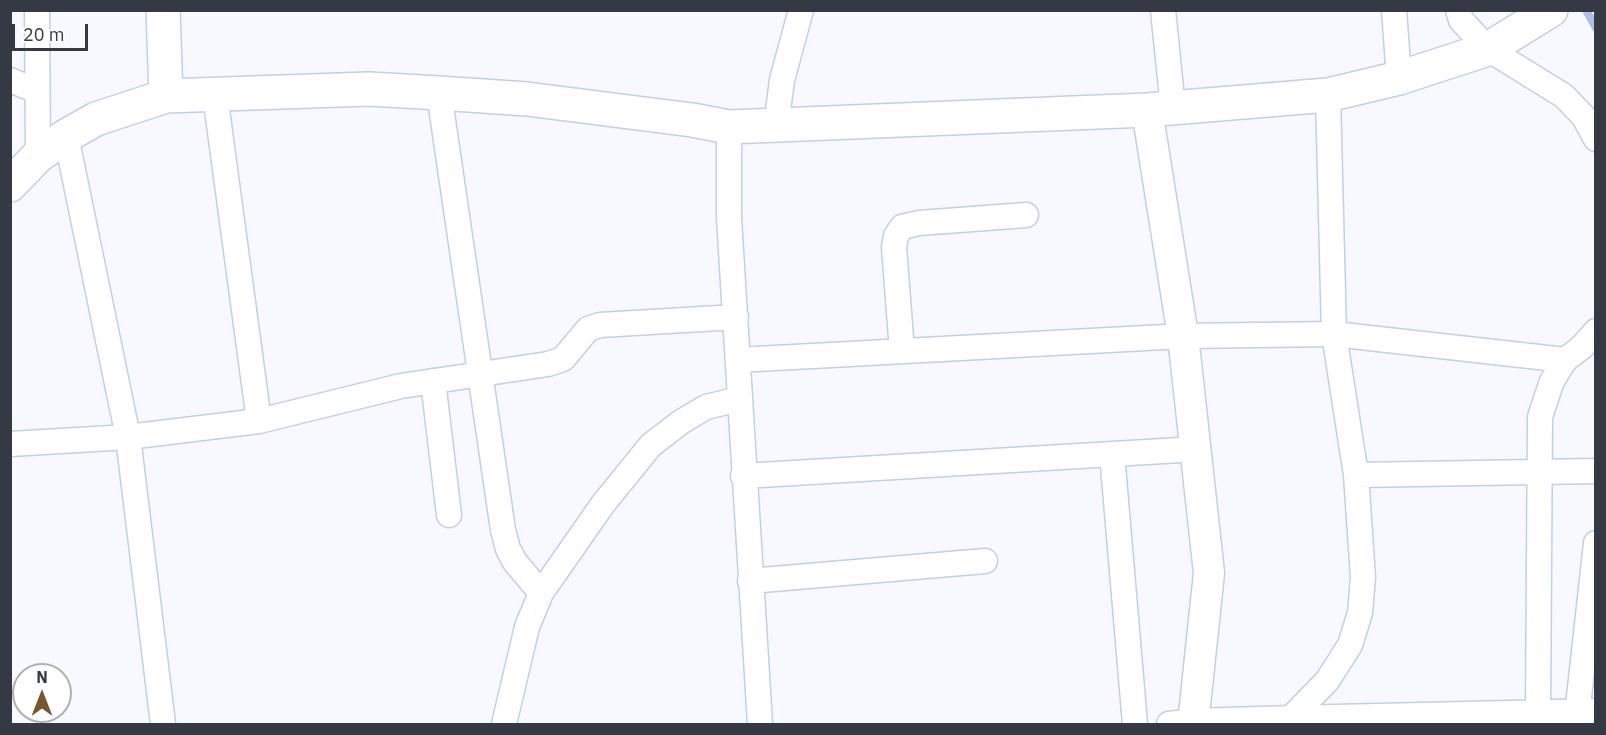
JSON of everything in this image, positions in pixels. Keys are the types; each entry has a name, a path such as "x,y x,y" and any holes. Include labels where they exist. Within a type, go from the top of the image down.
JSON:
{"main road":[{"path":"163,10 166,96"},
{"path":"10,185 38,156 66,136 96,119 166,96 369,89 539,101 692,120 729,127 1160,109 1328,95 1399,78 1488,49 1537,18"}],"street":[{"path":"37,10 38,156"},
{"path":"776,126 782,80 801,10"},
{"path":"1163,10 1160,109 1209,573 1185,723 1291,718 1415,720 1538,713 1583,716 1596,543"},
{"path":"1394,10 1399,78"},
{"path":"1458,10 1461,20 1488,49 1563,96 1584,117 1596,139"},
{"path":"10,80 36,91"},
{"path":"439,93 503,530 508,549 515,562 541,593"},
{"path":"215,95 259,421"},
{"path":"1291,718 1326,681 1350,645 1360,613 1363,577 1356,475 1334,333 1328,95"},
{"path":"729,127 729,218 759,724"},
{"path":"66,136 128,437 163,724"},
{"path":"902,351 894,247 896,236 902,227 919,223 1026,215"},
{"path":"10,444 128,437 259,421 401,386 563,359 588,329 600,325 736,317"},
{"path":"1538,713 1540,417 1552,381 1565,360 1582,347 1595,332"},
{"path":"738,360 1183,336 1334,333 1565,360"},
{"path":"433,381 449,515"},
{"path":"504,724 526,627 541,593 603,504 651,446 681,422 706,407 739,399"},
{"path":"743,476 1197,449"},
{"path":"1112,454 1136,724"},
{"path":"1356,475 1596,471"},
{"path":"750,581 985,561"}],"waterway":[{"path":"1586,10 1596,28"}]}
